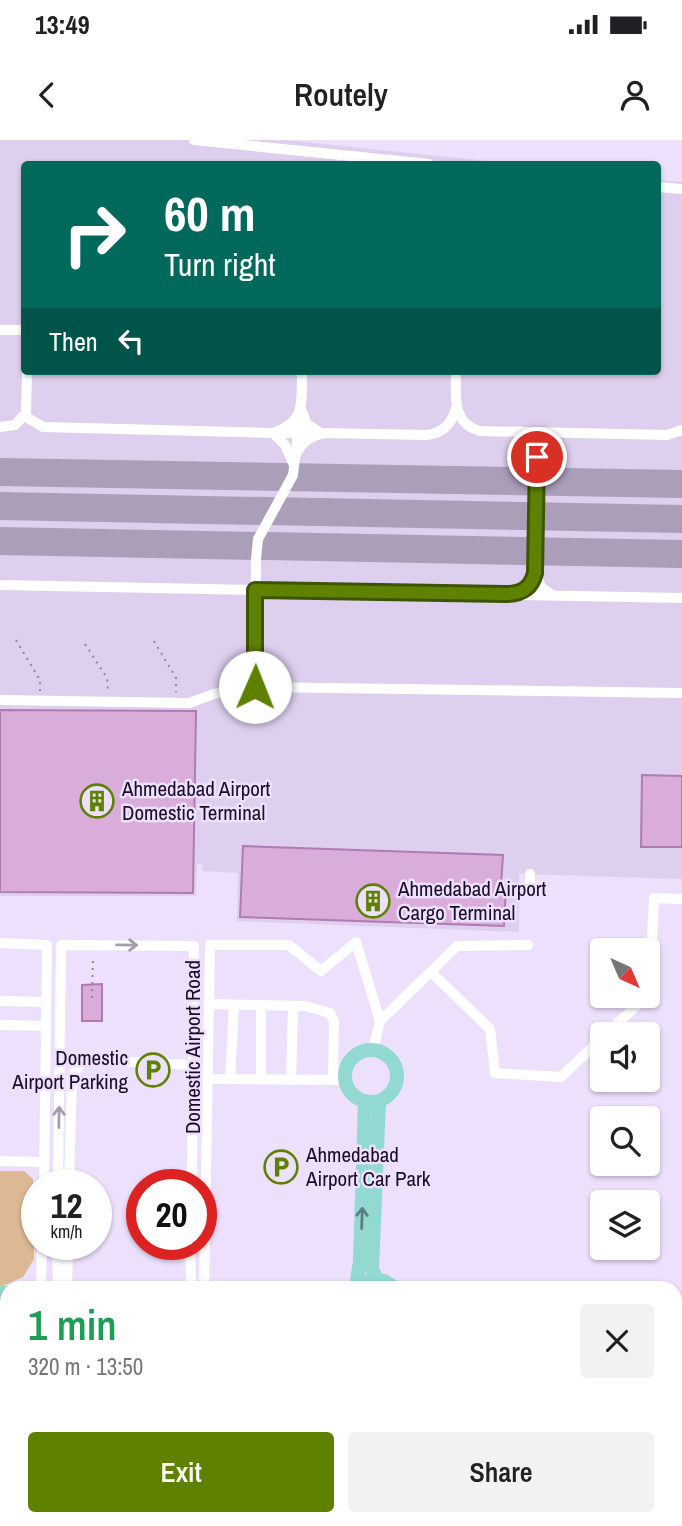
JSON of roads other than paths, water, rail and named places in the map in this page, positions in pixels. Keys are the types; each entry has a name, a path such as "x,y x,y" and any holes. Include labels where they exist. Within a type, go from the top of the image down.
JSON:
{"main road":[{"path":"373,1050 381,1052 393,1061 397,1077 392,1092 372,1101 351,1092 340,1080 351,1060 364,1051 373,1050"},
{"path":"372,1101 372,1269 377,1280"},
{"path":"356,1281 360,1262 372,1101"},
{"path":"367,1281 384,1281"}],"street":[{"path":"194,140 400,161"},
{"path":"661,187 682,189"},
{"path":"0,330 21,330"},
{"path":"27,375 26,416 34,423 48,428 432,435 450,424 456,408 456,375"},
{"path":"255,687 258,539 293,475 301,409 302,375"},
{"path":"456,408 464,423 475,430 667,435 682,430"},
{"path":"273,433 293,423 301,409"},
{"path":"301,409 310,427 326,433"},
{"path":"0,428 15,425 26,413"},
{"path":"273,433 285,445 293,463"},
{"path":"293,463 304,443 314,436 326,433"},
{"path":"511,594 526,590 535,573 538,433"},
{"path":"535,573 541,587 554,595"},
{"path":"0,585 682,598"},
{"path":"0,700 189,703 214,694 255,687 682,693"},
{"path":"530,874 530,890"},
{"path":"619,1022 649,994 654,898 682,899"},
{"path":"204,1281 210,945 289,945 321,971 356,942 380,1021 373,1050"},
{"path":"0,943 47,945 44,1169"},
{"name":"Domestic Airport Road","path":"58,1169 61,945 194,946 192,1169"},
{"path":"380,1021 457,946 528,945"},
{"path":"431,972 490,1029 495,1073 561,1077 590,1049"},
{"path":"0,1001 46,1002"},
{"path":"207,1079 340,1080 334,1021 330,1013 322,1009 293,1006 208,1004"},
{"path":"230,1079 234,1005"},
{"path":"261,1005 261,1079"},
{"path":"291,1080 293,1006"},
{"path":"0,1025 46,1026"},
{"path":"69,1169 72,1077 81,1063 91,1060 194,1065"},
{"path":"0,1161 44,1162"},
{"path":"41,1281 42,1260"},
{"path":"57,1260 58,1281"},
{"path":"68,1260 68,1281"},
{"path":"190,1260 191,1281"}],"place":[{"name":"Ahmedabad Airport Domestic Terminal","path":"97,801"},
{"name":"Ahmedabad Airport Cargo Terminal","path":"373,901"},
{"name":"Domestic Airport Parking","path":"153,1070"},
{"name":"Ahmedabad Airport Car Park","path":"281,1167"}]}
